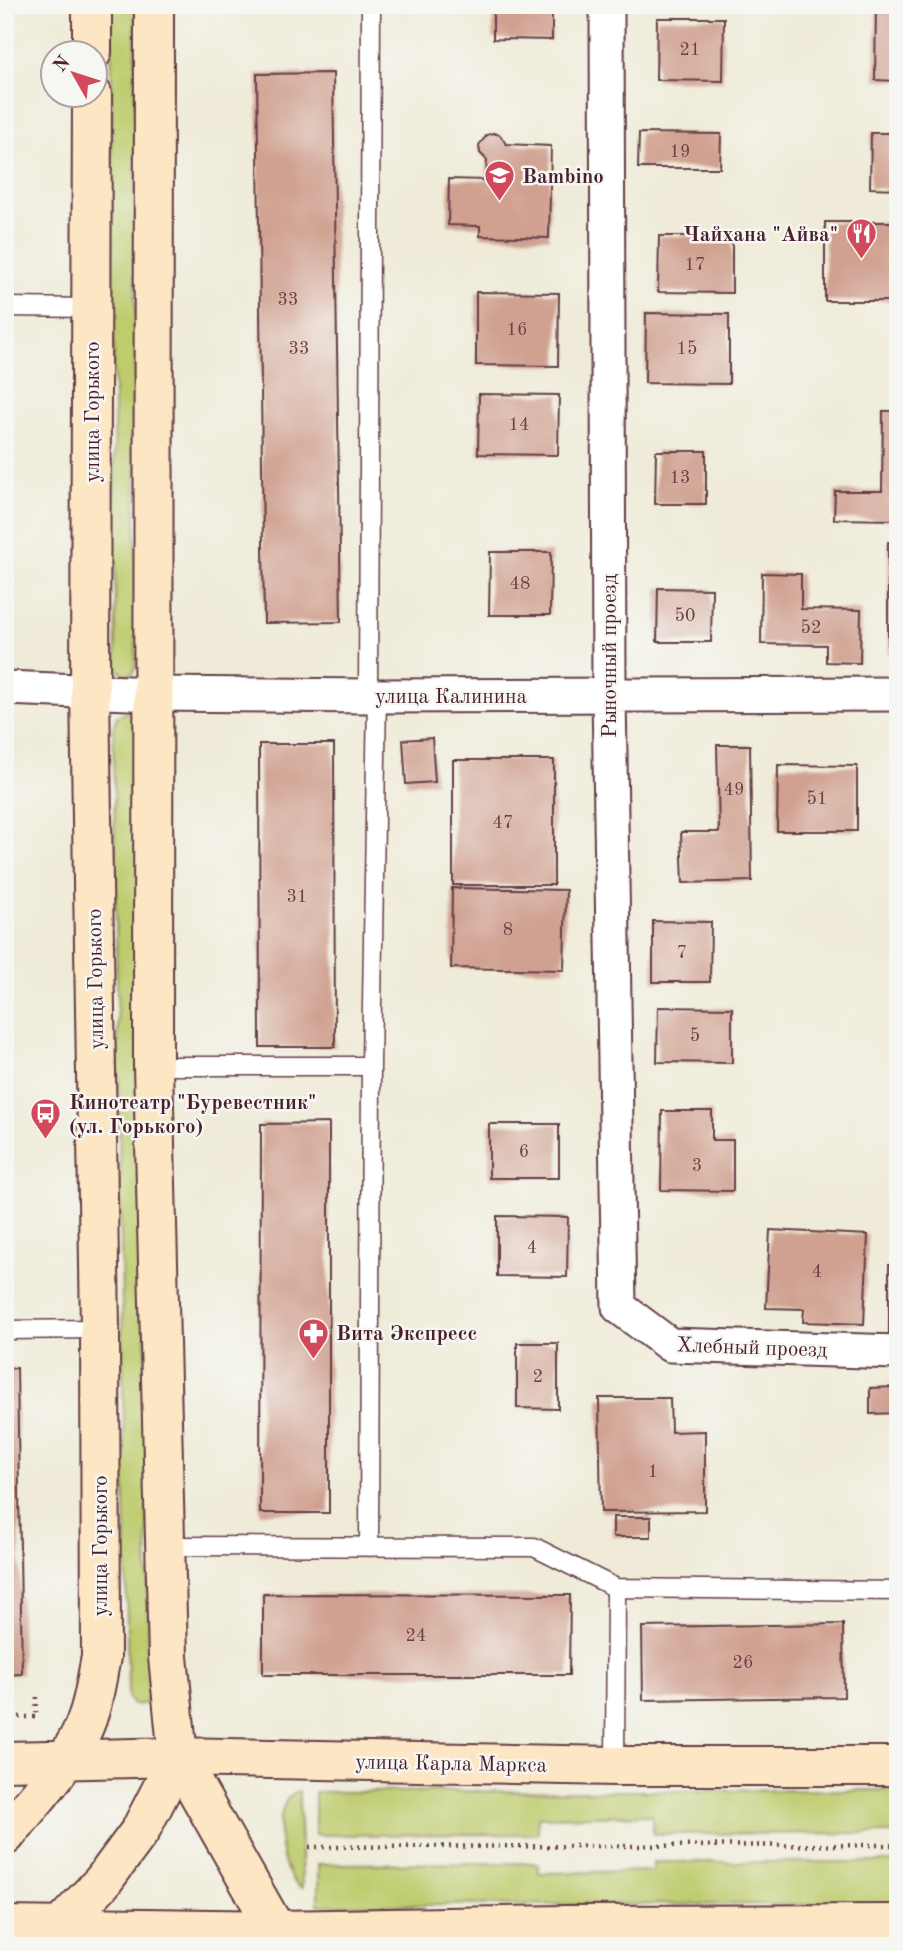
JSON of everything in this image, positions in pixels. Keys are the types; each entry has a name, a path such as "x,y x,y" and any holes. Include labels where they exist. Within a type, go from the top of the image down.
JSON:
{"main road":[{"path":"92,5 92,38"},
{"path":"154,5 153,1066 168,1657 178,1757 276,1938"},
{"name":"улица Горького","path":"5,1836 66,1759 83,1730 94,1698 101,1657 100,1329 90,690 92,108"},
{"path":"60,1927 103,1881 140,1832 178,1757"},
{"name":"улица Карла Маркса","path":"5,1761 178,1757 615,1766 898,1766"},
{"path":"5,1926 276,1938 565,1936 898,1924"}],"street":[{"name":"Рыночный проезд","path":"607,5 609,695 619,1307"},
{"name":"улица Калинина","path":"5,688 154,694 373,696 898,694"},
{"name":"Хлебный проезд","path":"619,1307 670,1345 898,1352"}],"lane":[{"path":"369,1548 373,696 371,5"},
{"path":"5,307 93,308"},
{"path":"153,1066 370,1066"},
{"path":"5,1329 100,1329"},
{"path":"166,1546 534,1547 616,1588 898,1591"},
{"path":"615,1766 616,1588"}],"path":[{"path":"5,1717 36,1717 37,1695"},
{"path":"309,1847 898,1845"}],"green space":[{"path":"111,5 135,5 136,665 133,673 128,674 116,667"},
{"path":"128,712 138,718 140,729 149,1697 143,1704 133,1705 128,1698 113,728 117,716"},
{"path":"898,1790 898,1833 653,1834 652,1815 538,1817 538,1834 315,1835 315,1792"},
{"path":"299,1791 302,1888 293,1881 287,1869 280,1838 283,1807 289,1797"},
{"path":"653,1862 898,1862 898,1904 318,1905 318,1864 538,1863 539,1873 653,1871"}],"building":[{"path":"493,5 552,5 552,40 493,39"},
{"path":"876,5 898,5 898,81 875,80"},
{"path":"657,18 724,18 723,81 656,80"},
{"path":"333,73 341,622 264,623 257,74"},
{"path":"639,133 721,134 720,168 638,168"},
{"path":"871,133 898,133 898,189 870,188"},
{"name":"Bambino","path":"487,135 500,135 506,144 551,146 549,238 480,236 480,226 448,225 449,179 486,180 487,160 480,153 479,145"},
{"name":"Чайхана \"Айва\"","path":"825,222 898,222 898,301 825,301"},
{"path":"659,236 732,236 732,293 658,292"},
{"path":"476,292 559,293 558,366 476,365"},
{"path":"646,313 729,314 729,384 645,383"},
{"path":"479,394 559,395 558,455 478,454"},
{"path":"883,411 898,411 898,520 834,519 835,491 882,491"},
{"path":"656,451 706,451 706,504 655,504"},
{"path":"888,542 898,542 898,655 888,655"},
{"path":"490,552 551,552 550,615 489,615"},
{"path":"762,573 801,574 801,609 861,610 860,663 826,662 826,645 761,644"},
{"path":"658,588 712,589 711,642 657,642"},
{"path":"432,738 435,782 406,784 403,740"},
{"path":"259,744 334,744 335,1047 260,1047"},
{"path":"717,745 750,745 752,881 683,883 681,832 719,832"},
{"path":"453,760 554,760 554,885 453,885"},
{"path":"778,765 857,766 857,831 777,831"},
{"path":"452,888 566,890 564,970 451,968"},
{"path":"653,921 711,922 710,982 653,982"},
{"path":"658,1007 732,1008 732,1063 657,1062"},
{"path":"662,1111 712,1111 712,1140 733,1140 733,1191 661,1190"},
{"path":"329,1123 329,1513 260,1513 261,1124"},
{"path":"489,1124 559,1124 559,1178 489,1178"},
{"path":"497,1216 568,1217 567,1277 497,1276"},
{"path":"770,1230 868,1235 864,1324 803,1322 804,1309 766,1308"},
{"path":"889,1265 898,1265 898,1338 889,1338"},
{"path":"517,1343 558,1343 558,1409 517,1408"},
{"path":"17,1368 22,1674 5,1675 5,1369"},
{"path":"897,1387 898,1413 870,1414 870,1388"},
{"path":"599,1398 670,1398 671,1432 705,1431 705,1511 601,1512"},
{"path":"613,1517 651,1517 651,1537 613,1537"},
{"path":"263,1594 570,1595 569,1675 263,1675"},
{"path":"843,1624 844,1697 643,1700 642,1627"}],"place":[{"name":"Bambino","path":"499,203"},
{"name":"Чайхана \"Айва\"","path":"861,261"},
{"name":"Кинотеатр \"Буревестник\" (ул. Горького)","path":"46,1141"},
{"name":"Вита Экспресс","path":"313,1360"}]}
